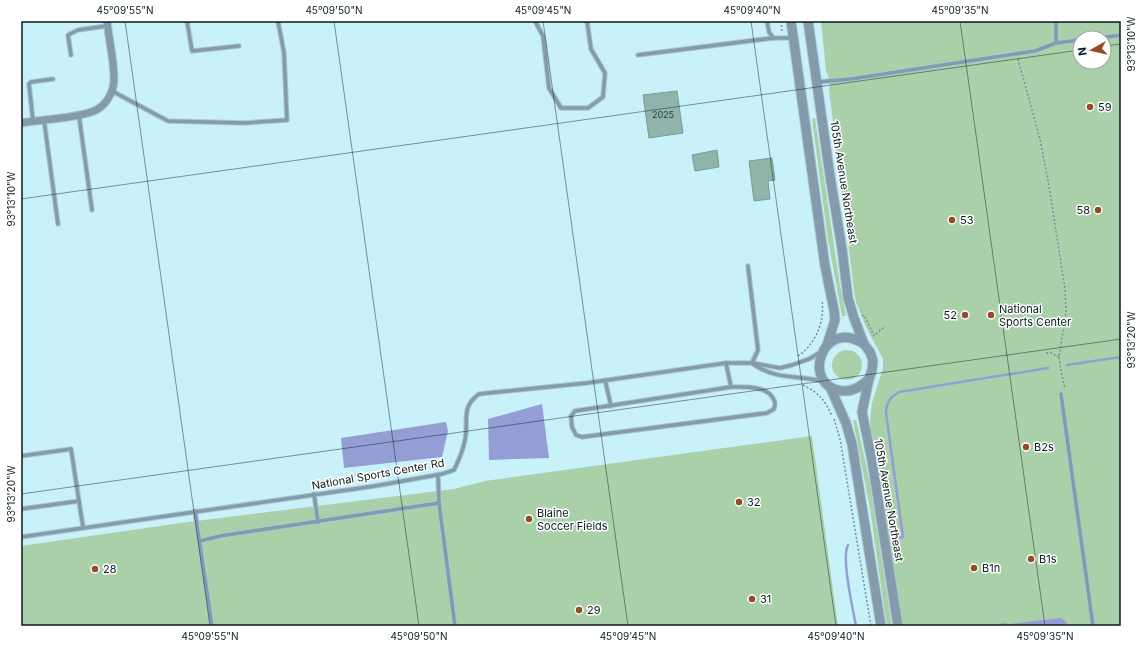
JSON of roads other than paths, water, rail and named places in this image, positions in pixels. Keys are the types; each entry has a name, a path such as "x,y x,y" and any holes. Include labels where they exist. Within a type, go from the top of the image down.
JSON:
{"street":[{"path":"791,21 825,266 834,310 834,320 819,364 819,370 828,384 846,423 852,444 881,626"},
{"name":"105th Avenue Northeast","path":"808,21 848,298 864,344 870,352 873,361 862,412 872,461 898,626"},
{"path":"21,123 79,115 94,110 104,104 112,91 114,80 107,24"},
{"path":"825,348 834,340 845,338 857,340 864,344"},
{"path":"828,384 839,390 856,390 869,379"}],"lane":[{"path":"187,21 192,51 239,46"},
{"path":"112,91 168,121 245,123 286,120 284,53 278,21"},
{"path":"535,21 543,36 549,88 561,108 588,108 603,97 605,74 591,49 587,21"},
{"path":"767,21 769,32 773,38"},
{"path":"1056,21 1056,43"},
{"path":"71,55 68,35 78,30 107,24"},
{"path":"638,56 773,38 794,38"},
{"path":"817,82 851,79 1017,54 1035,51 1056,43 1072,41"},
{"path":"33,121 29,84 31,82 53,79"},
{"path":"79,115 92,210"},
{"path":"44,120 58,224"},
{"path":"748,266 758,350 752,363 763,371 781,376 828,384"},
{"name":"National Sports Center Rd","path":"21,537 375,486 438,475 454,470 461,455 465,438 466,414 470,401 479,394 606,380 726,363 752,363 780,368 809,359 825,348"},
{"path":"726,363 731,387"},
{"path":"606,380 611,406"},
{"path":"753,386 770,393 775,400 774,409 766,413 582,438 576,435 572,427 571,416 576,411 731,387 753,386"},
{"path":"1061,394 1093,626"},
{"path":"21,456 71,449 83,527"},
{"path":"438,475 439,503 456,626"},
{"path":"314,494 318,522"},
{"path":"21,509 79,500"},
{"path":"200,541 220,536 439,503"},
{"path":"195,511 212,626"}],"water":[{"path":"542,404 549,458 489,460 488,419"},
{"path":"446,422 448,431 442,457 344,468 341,438"},
{"path":"1061,618 1067,623 1068,626 996,626 1002,623 1010,624"}],"waterway":[{"path":"1067,365 1121,357"},
{"path":"896,538 903,537 886,413 887,406 891,398 899,392 1048,368"},
{"path":"848,545 846,552 847,572 856,626"}],"place":[{"name":"59","path":"1090,107"},
{"name":"58","path":"1098,210"},
{"name":"53","path":"952,220"},
{"name":"52","path":"965,315"},
{"name":"National Sports Center","path":"991,315"},
{"name":"B2s","path":"1026,447"},
{"name":"32","path":"739,502"},
{"name":"Blaine Soccer Fields","path":"529,519"},
{"name":"B1s","path":"1031,559"},
{"name":"B1n","path":"974,568"},
{"name":"28","path":"95,569"},
{"name":"31","path":"752,599"},
{"name":"29","path":"579,610"}]}
